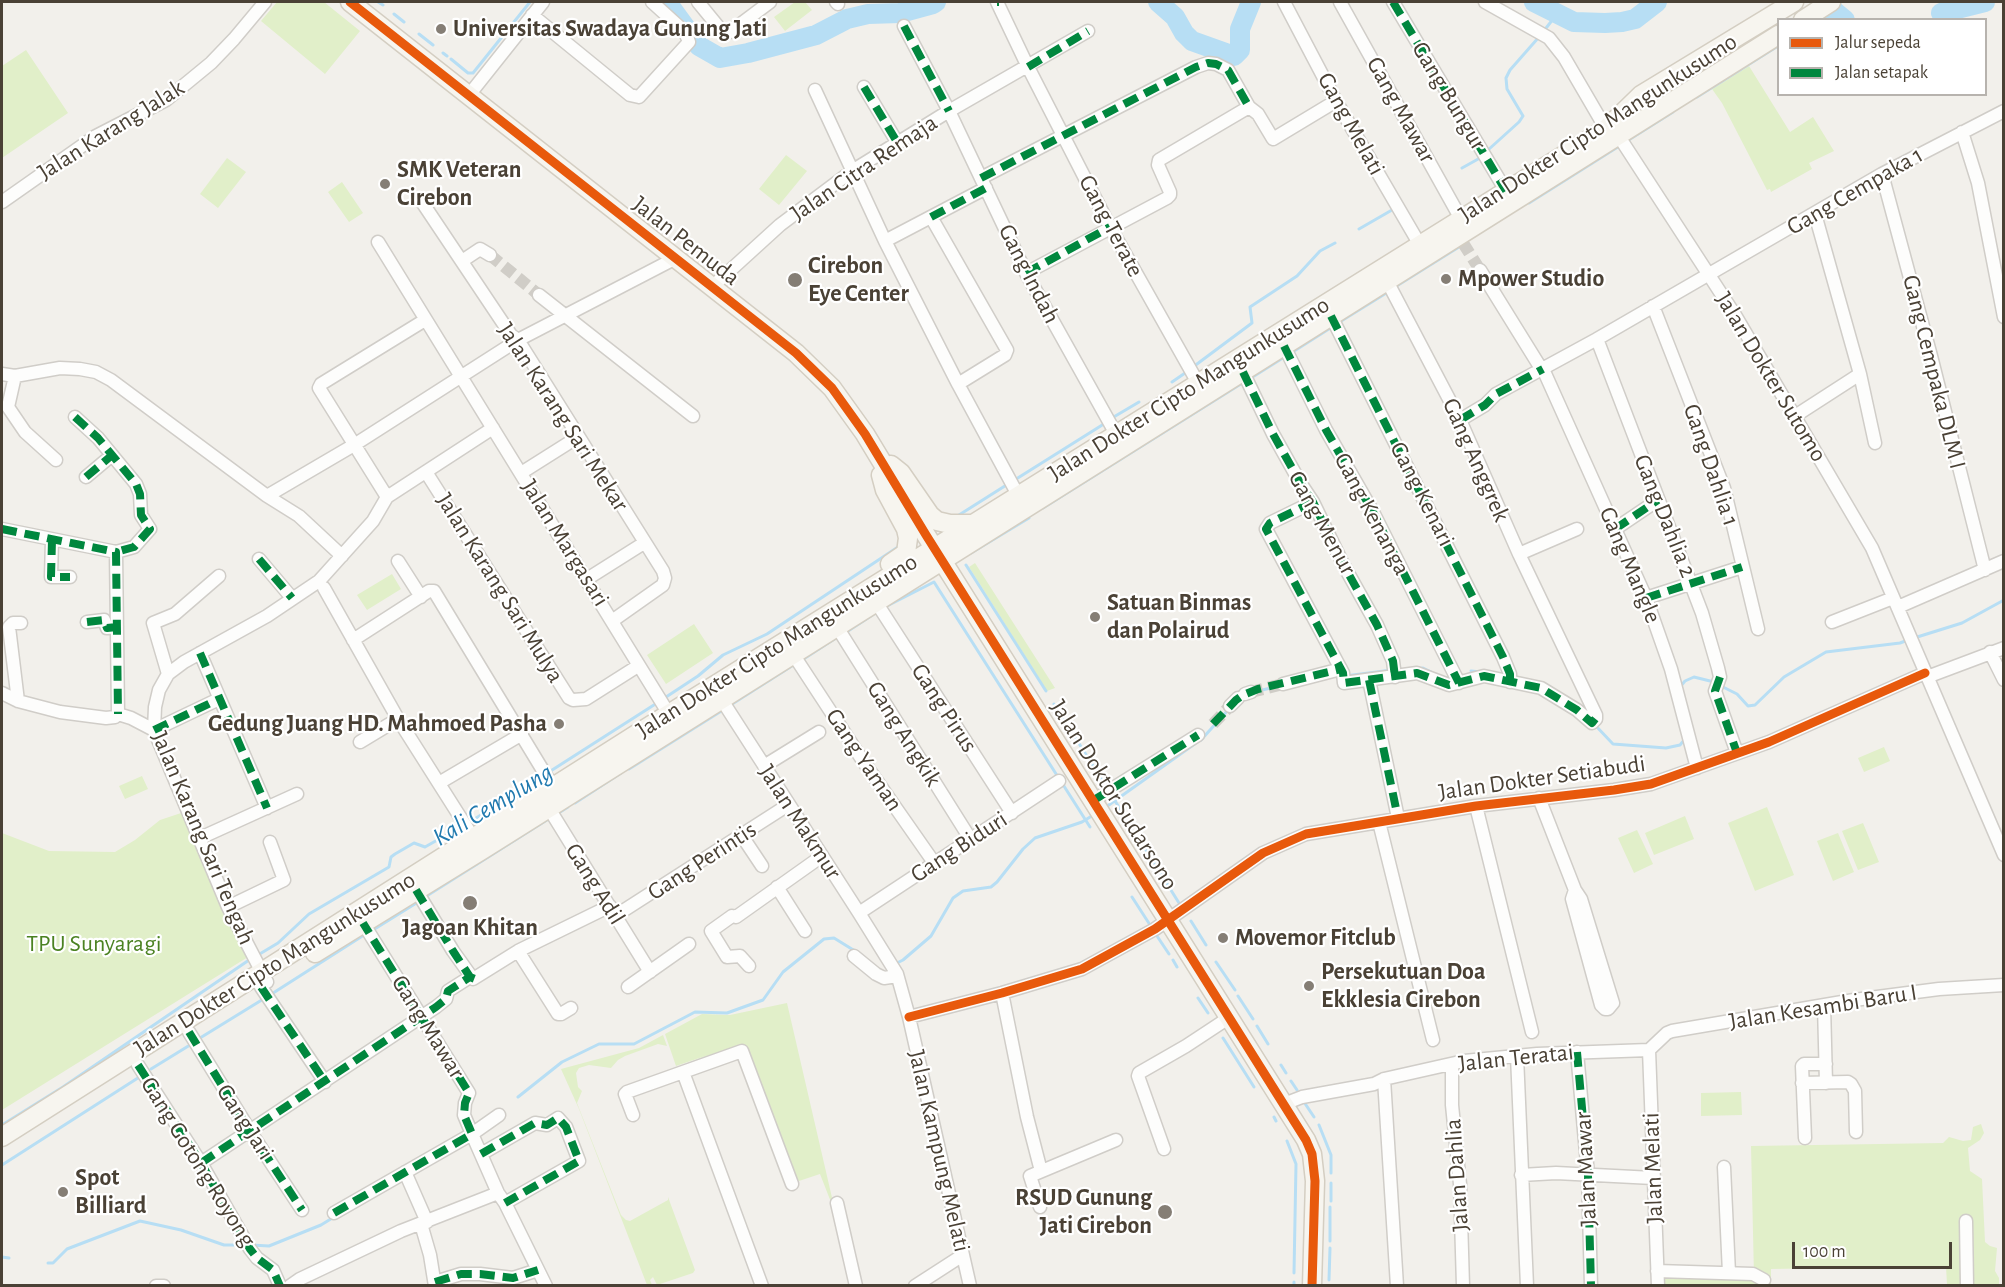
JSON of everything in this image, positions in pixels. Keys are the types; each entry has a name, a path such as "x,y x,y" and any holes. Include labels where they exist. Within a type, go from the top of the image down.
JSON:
{"main road":[{"name":"Jalan Pemuda","path":"350,2 812,366 838,395 938,554"},
{"name":"Jalan Dokter Cipto Mangunkusumo","path":"938,554 967,524 1112,426 1193,375 1394,271 1461,233 1612,132 1641,95 1794,2"},
{"path":"1806,18 1828,4"},
{"name":"Jalan Dokter Cipto Mangunkusumo","path":"718,693 938,554 1284,346 1394,271 1420,245 1461,233 1506,191 1777,36"},
{"path":"877,455 901,473 930,515 944,523 967,524"},
{"path":"873,596 874,579 907,543 885,490 877,455"},
{"name":"Jalan Doktor Sudarsono","path":"938,554 1064,778 1094,801 1105,818 1159,927 1230,1017 1306,1140 1312,1154 1315,1181 1312,1286"},
{"name":"Jalan Dokter Cipto Mangunkusumo","path":"2,1151 189,1032 259,971 363,923 416,890 476,840 547,788 671,717 794,654 837,627 873,596"},
{"name":"Jalan Dokter Cipto Mangunkusumo","path":"2,1137 259,971 476,840"}],"street":[{"name":"Jalan Karang Jalak","path":"2,201 96,136 166,100 211,63 265,2"},
{"path":"468,95 543,2"},
{"path":"532,15 630,95 639,97 689,42 685,32 652,2"},
{"path":"699,2 720,30 730,32 770,2"},
{"name":"Gang Terate","path":"998,2 1028,67 1110,227 1193,375"},
{"name":"Gang Melati","path":"1284,2 1336,101 1420,245"},
{"name":"Gang Mawar","path":"1340,2 1461,233"},
{"name":"Gang Bungur","path":"1393,2 1506,191"},
{"name":"Jalan Dokter Sutomo","path":"1485,2 1549,38 1709,274 1867,539 1926,675"},
{"name":"Gang Indah","path":"904,26 949,111 1026,273 1112,426"},
{"name":"Jalan Citra Remaja","path":"712,286 780,225 852,171 949,111 1088,32"},
{"path":"885,241 931,217 1064,134 1208,63 1228,70 1249,108 1258,114 1273,139 1336,101"},
{"path":"864,87 897,142"},
{"path":"815,90 885,241 1016,492"},
{"path":"1026,273 1110,227 1137,215 1170,195 1158,165 1159,160 1249,108"},
{"name":"Gang Cempaka 1","path":"1597,339 1882,174 2004,111"},
{"path":"1962,132 1978,183 2004,317"},
{"name":"Gang Cempaka DLM I","path":"1882,174 1931,356 1984,570"},
{"name":"Jalan Karang Sari Mekar","path":"420,200 511,335 518,340 663,571 665,582 663,585 612,621"},
{"path":"1815,214 1860,374 1875,443"},
{"path":"931,217 1007,350 1005,355 958,384"},
{"name":"Jalan Margasari","path":"378,242 671,717"},
{"path":"462,261 478,250 483,250 490,255"},
{"path":"267,496 462,378 518,340 676,258"},
{"name":"Gang Mangle","path":"1480,270 1542,370 1646,598 1665,652 1697,768"},
{"name":"Gang Anggrek","path":"1394,271 1519,554 1596,715 1593,722 1551,693 1510,679"},
{"path":"539,295 693,416"},
{"name":"Gang Dahlia 1","path":"1653,306 1724,489 1758,629"},
{"name":"Gang Kenari","path":"1331,316 1440,530 1510,679"},
{"path":"387,497 318,388 425,320"},
{"path":"1460,420 1485,405 1496,394 1597,339"},
{"name":"Gang Dahlia 2","path":"1597,339 1658,500 1692,582 1720,677 1715,691 1737,753"},
{"name":"Gang Kenanga","path":"1284,346 1326,430 1373,512 1459,683"},
{"path":"2,374 15,376 60,369 80,369 96,372 111,380 312,527 342,556"},
{"name":"Gang Menur","path":"1242,372 1273,434 1313,502 1343,564 1377,625 1389,651 1395,673"},
{"path":"1795,416 1860,374"},
{"path":"15,376 8,407 25,432 56,460"},
{"path":"2,529 116,552 134,547 150,529 141,515 140,494 136,484 98,438 75,417"},
{"path":"219,576 176,614 153,623 168,674 200,653 267,616 319,581 373,521 387,497 493,428"},
{"path":"521,473 578,437"},
{"path":"86,477 111,456"},
{"name":"Jalan Karang Sari Mulya","path":"426,472 569,698 579,701 586,699 638,666"},
{"path":"1615,529 1658,500"},
{"path":"1313,502 1270,523 1266,529 1342,675 1344,683 1369,680 1395,673 1417,673 1449,685 1480,676 1510,679"},
{"path":"1519,554 1577,529"},
{"path":"52,540 51,577 70,577"},
{"path":"587,579 644,543"},
{"path":"116,552 118,714"},
{"path":"259,559 292,598"},
{"path":"353,640 421,597 398,561"},
{"path":"1832,622 1895,603 2004,561"},
{"path":"1646,598 1742,567"},
{"path":"324,588 398,719 476,840"},
{"name":"Gang Adil","path":"421,597 429,591 437,594 522,734 547,788 612,911 650,972"},
{"name":"Gang Pirus","path":"873,596 1012,813"},
{"path":"87,622 104,620 107,628 117,627"},
{"path":"18,701 9,627 13,623 21,623"},
{"name":"Gang Angkik","path":"837,627 971,840"},
{"name":"Jalan Dokter Setiabudi","path":"1159,927 1263,853 1306,834 1476,806 1651,784 1769,742 1926,675 2004,648"},
{"path":"1990,652 2004,680"},
{"path":"200,653 267,808"},
{"name":"Gang Yaman","path":"794,654 863,761 935,864"},
{"name":"Jalan Karang Sari Tengah","path":"168,674 162,682 157,697 154,730 228,907 259,971 325,1083"},
{"path":"1283,684 1342,675"},
{"path":"1926,675 2004,855"},
{"path":"1369,680 1398,818"},
{"path":"2,693 18,701 60,712 112,718 118,714"},
{"name":"Jalan Makmur","path":"718,693 887,957"},
{"path":"118,714 154,730 219,699"},
{"path":"360,742 398,719"},
{"path":"764,766 819,732"},
{"path":"439,783 522,734"},
{"path":"1094,801 1198,735"},
{"name":"Gang Biduri","path":"860,913 1064,778"},
{"path":"200,838 297,794"},
{"path":"1539,798 1575,890 1581,899 1613,1003 1608,1009 1603,1007 1598,994 1572,899 1575,890"},
{"name":"Gang Perintis","path":"201,1163 422,1017 446,999 448,991 518,951 612,911 742,836 788,804"},
{"path":"1476,806 1532,1032"},
{"path":"1379,822 1433,1040"},
{"path":"742,836 762,866"},
{"path":"228,907 284,880 270,842"},
{"path":"749,966 740,956 727,957 711,931 732,916 736,917 822,856"},
{"path":"777,887 806,931"},
{"path":"416,890 473,978"},
{"name":"Gang Mawar","path":"363,923 470,1093 465,1103 464,1115 501,1198 546,1286"},
{"name":"Jalan Kampung Melati","path":"909,1017 1082,969 1159,927"},
{"path":"628,987 689,944"},
{"path":"518,951 558,1014 571,1008"},
{"path":"854,956 884,978 897,975"},
{"name":"Jalan Kampung Melati","path":"887,957 897,975 909,1017 970,1286"},
{"name":"Jalan Kesambi Baru I","path":"1649,1050 1671,1031 1824,1005 1939,989 2004,984"},
{"path":"1002,993 1027,1117 1041,1171"},
{"path":"1824,1005 1826,1083"},
{"path":"1164,1149 1138,1076 1139,1073 1230,1017"},
{"name":"Gang Jari","path":"189,1032 302,1210"},
{"name":"Jalan Teratai","path":"1284,1104 1302,1097 1374,1084 1384,1079 1452,1064 1516,1056 1649,1050"},
{"name":"Jalan Melati","path":"1649,1050 1658,1286"},
{"path":"633,1115 626,1093 742,1051 792,1184"},
{"name":"Jalan Mawar","path":"1577,1052 1588,1175 1591,1286"},
{"path":"1516,1056 1527,1286"},
{"name":"Jalan Dahlia","path":"1452,1064 1452,1105 1460,1184 1463,1286"},
{"path":"1804,1138 1803,1064 1826,1064"},
{"name":"Gang Gotong Royong","path":"138,1065 201,1163 248,1244 257,1257 273,1270 280,1286"},
{"path":"683,1072 762,1286"},
{"path":"1384,1079 1397,1286"},
{"path":"1802,1083 1848,1082 1854,1087 1856,1132"},
{"path":"334,1213 406,1174 499,1115"},
{"path":"290,1286 300,1279 401,1232 501,1198 579,1161 566,1127 558,1118 547,1125 536,1123 481,1154"},
{"path":"1041,1207 1030,1176 1116,1140"},
{"path":"1724,1167 1729,1274"},
{"path":"1521,1175 1556,1173 1653,1178"},
{"path":"406,1174 424,1223 435,1284 462,1274 513,1278 538,1270"},
{"path":"837,1203 856,1286"},
{"path":"1966,1221 1967,1286"},
{"path":"915,1286 963,1255"},
{"path":"1657,1271 1753,1274 1764,1280"},
{"path":"156,1286 164,1286"}],"green space":[{"path":"277,2 324,2 360,31 325,74 261,21"},
{"path":"795,2 805,2 812,10 785,31 774,17"},
{"path":"26,50 68,113 2,158 2,66"},
{"path":"1749,66 1790,132 1813,117 1834,151 1809,163 1812,169 1771,192 1770,189 1767,190 1722,103 1712,89"},
{"path":"786,155 807,171 779,205 759,189"},
{"path":"227,158 246,172 218,208 200,194"},
{"path":"342,182 363,213 349,222 328,192"},
{"path":"975,563 1055,688 1047,691 969,567"},
{"path":"392,574 401,589 367,610 357,595"},
{"path":"694,624 713,653 666,684 647,655"},
{"path":"1884,747 1890,761 1864,772 1858,758"},
{"path":"142,776 148,789 125,799 119,786"},
{"path":"1767,807 1794,875 1755,891 1728,823"},
{"name":"TPU Sunyaragi","path":"184,812 231,928 248,957 2,1110 2,833 49,851 115,852 135,840 160,820"},
{"path":"1685,816 1694,839 1654,855 1645,833"},
{"path":"1863,823 1879,862 1858,870 1842,831"},
{"path":"1637,830 1653,864 1634,873 1618,838"},
{"path":"1838,833 1854,872 1833,881 1817,841"},
{"path":"787,1003 836,1215 820,1174 799,1181 797,1178 796,1182 746,1046 742,1044 677,1069 677,1067 708,1055 676,1066 665,1034 702,1014 730,1015"},
{"path":"663,1035 667,1046 658,1044 625,1056 611,1068 589,1065 579,1068 576,1073 578,1087 582,1091 577,1103 621,1215 630,1221 668,1200 668,1197 695,1270 693,1273 657,1285 653,1277 650,1280 652,1285 647,1285 579,1109 561,1069 639,1048"},
{"path":"1741,1092 1742,1115 1701,1116 1701,1093"},
{"path":"1981,1124 1984,1133 1980,1140 1968,1148 1970,1171 1982,1179 1985,1242 1997,1248 1995,1271 1999,1278 1999,1285 1947,1285 1946,1266 1771,1269 1771,1286 1660,1285 1659,1278 1754,1276 1751,1146 1943,1143 1949,1137 1963,1141 1971,1140 1973,1127"}],"waterway":[{"path":"378,2 383,5"},
{"path":"451,59 468,73 473,73 530,2"},
{"name":"Kali Cemplung","path":"667,2 699,46 720,58 816,35 847,19 868,14 900,13 936,2"},
{"name":"Kali Cemplung","path":"1158,2 1175,17 1184,33 1192,41 1234,56 1240,50 1240,29 1251,2"},
{"name":"Kali Cemplung","path":"1534,2 1574,22 1605,23 1635,19 1657,2"},
{"name":"Kali Cemplung","path":"1829,2 1834,11 1843,18"},
{"name":"Kali Cemplung","path":"1941,13 1985,2"},
{"name":"Kali Cemplung","path":"1824,18 1841,7"},
{"path":"394,14 404,22"},
{"name":"Kali Cemplung","path":"1543,32 1557,14"},
{"path":"419,34 433,45"},
{"name":"Kali Cemplung","path":"1488,150 1523,116 1507,89 1506,78 1510,70 1539,37"},
{"path":"1697,97 1777,47"},
{"path":"443,53 447,56"},
{"path":"1627,141 1673,112"},
{"path":"1529,203 1621,145"},
{"path":"1462,168 1480,158"},
{"path":"1359,229 1392,210"},
{"path":"1193,367 1252,323 1250,307 1297,276 1320,251 1335,243"},
{"path":"1395,287 1459,247"},
{"path":"1338,323 1388,292"},
{"path":"1291,353 1332,327"},
{"path":"1251,378 1286,356"},
{"path":"1172,382 1188,371"},
{"path":"1043,508 1244,382"},
{"path":"1112,418 1139,402"},
{"path":"1013,481 1107,422"},
{"path":"959,515 1008,484"},
{"path":"971,553 1029,518"},
{"name":"Kali Cemplung","path":"663,699 698,676 723,655 767,634 901,545"},
{"path":"966,565 1046,691"},
{"path":"885,607 934,582 1058,777"},
{"path":"1914,638 1962,623 2004,600"},
{"path":"845,633 877,612"},
{"path":"802,660 839,636"},
{"path":"1719,685 1737,694 1748,706 1755,705 1784,677 1826,652 1900,643 1908,640"},
{"path":"729,706 795,664"},
{"path":"1418,669 1423,668 1431,672"},
{"path":"1345,676 1392,670"},
{"path":"1471,671 1481,672"},
{"path":"1680,687 1685,681 1694,677 1714,682"},
{"path":"1254,692 1279,686"},
{"name":"Kali Cemplung","path":"549,772 657,703"},
{"path":"1054,704 1104,783"},
{"path":"1201,740 1229,709"},
{"path":"629,769 723,710"},
{"path":"1595,725 1613,744 1666,748 1680,745 1685,739"},
{"path":"1106,807 1196,743"},
{"path":"575,803 621,773"},
{"name":"Kali Cemplung","path":"468,823 544,776"},
{"path":"1062,783 1090,827"},
{"path":"1115,801 1124,815"},
{"path":"557,814 568,807"},
{"path":"895,964 931,936 953,898 963,891 991,887 1035,838 1082,822 1095,814"},
{"path":"425,897 550,818"},
{"path":"1127,821 1132,828"},
{"name":"Kali Cemplung","path":"258,955 278,943 309,914 389,867 391,857 395,854 414,843 425,847 462,826"},
{"path":"1142,844 1154,863"},
{"path":"1159,871 1162,875"},
{"path":"1164,879 1179,903"},
{"path":"1132,897 1152,928"},
{"path":"373,930 418,902"},
{"path":"1191,921 1206,945"},
{"path":"1155,933 1169,954"},
{"path":"270,995 364,935"},
{"path":"518,1097 562,1062 599,1044 634,1044 695,1012 727,1013 763,1000 783,972 824,939 834,938 855,951"},
{"name":"Kali Cemplung","path":"2,1125 63,1087 252,958"},
{"path":"1173,960 1177,967"},
{"path":"1216,962 1235,990"},
{"path":"1238,996 1253,1019"},
{"path":"200,1038 265,998"},
{"path":"1198,998 1208,1013"},
{"path":"1257,1026 1268,1044"},
{"path":"1223,1038 1254,1087"},
{"path":"151,1069 190,1045"},
{"path":"1281,1065 1286,1073"},
{"path":"2,1165 141,1076"},
{"path":"1291,1081 1297,1090"},
{"path":"1304,1102 1314,1117"},
{"path":"1274,1117 1276,1121"},
{"path":"1319,1125 1331,1155 1331,1173"},
{"path":"1287,1141 1296,1164 1294,1273"},
{"path":"1331,1183 1331,1201"},
{"path":"1330,1207 1330,1241"},
{"path":"251,1245 269,1246 321,1225 334,1217"},
{"path":"48,1263 53,1263 67,1249 140,1221 181,1230 224,1245 244,1245"},
{"path":"1329,1280 1330,1248"},
{"path":"2,1257 9,1258"}],"tunnel":[{"path":"1463,243 1480,270"},
{"path":"490,255 539,295"},
{"path":"1251,692 1283,684"},
{"path":"1213,724 1230,706"}],"marked path":[{"path":"1393,2 1506,191"},
{"path":"904,26 949,111"},
{"path":"1028,67 1088,31"},
{"path":"981,178 1196,67 1208,63 1228,70 1249,107"},
{"path":"864,87 897,142"},
{"path":"931,217 986,188"},
{"path":"1026,273 1110,227"},
{"path":"1331,316 1503,657 1510,674 1510,682"},
{"path":"1284,346 1326,430 1373,512 1459,683"},
{"path":"1460,420 1485,405 1496,394 1543,369"},
{"path":"1243,372 1273,434 1313,502 1343,564 1377,625 1393,661 1395,677"},
{"path":"75,417 98,438 136,484 140,494 141,515 150,529 134,547 116,552"},
{"path":"86,477 111,456"},
{"path":"1615,529 1658,500"},
{"path":"1313,502 1270,523 1266,529 1343,673 1344,683 1417,673 1449,685 1484,676 1541,688 1577,710 1592,723 1596,715"},
{"path":"2,529 116,552 118,714"},
{"path":"52,540 51,577 70,577"},
{"path":"259,559 292,598"},
{"path":"1646,598 1742,567"},
{"path":"87,622 104,620 107,628 117,627"},
{"path":"200,653 267,808"},
{"path":"1213,724 1243,695 1258,689 1341,669"},
{"path":"1720,677 1715,691 1737,753"},
{"path":"1369,680 1398,818"},
{"path":"154,730 219,699"},
{"path":"1094,800 1198,735"},
{"path":"416,890 470,977 475,979"},
{"path":"334,1213 472,1134 464,1115 469,1093 363,923"},
{"path":"201,1163 436,1007 446,999 448,991 470,977"},
{"path":"261,987 325,1082"},
{"path":"189,1032 302,1210"},
{"path":"1577,1052 1588,1175 1591,1286"},
{"path":"138,1065 201,1163 250,1249 257,1258 273,1270 280,1286"},
{"path":"481,1154 535,1123 547,1125 558,1118 566,1127 579,1161 505,1203"},
{"path":"435,1282 461,1274 513,1278 538,1270"}],"cycle path":[{"path":"350,2 796,353 832,388 865,434 1306,1140 1312,1154 1315,1181 1312,1286"},
{"path":"909,1017 1082,969 1155,929 1263,853 1306,834 1476,806 1651,784 1769,742 1925,673"}],"place":[{"name":"Universitas Swadaya Gunung Jati","path":"441,29"},
{"name":"SMK Veteran Cirebon","path":"385,184"},
{"name":"Mpower Studio","path":"1446,279"},
{"name":"Cirebon Eye Center","path":"795,280"},
{"name":"Satuan Binmas dan Polairud","path":"1095,617"},
{"name":"Gedung Juang HD. Mahmoed Pasha","path":"559,724"},
{"name":"Jagoan Khitan","path":"470,903"},
{"name":"Movemor Fitclub","path":"1223,938"},
{"name":"Persekutuan Doa Ekklesia Cirebon","path":"1309,986"},
{"name":"Spot Billiard","path":"63,1192"},
{"name":"RSUD Gunung Jati Cirebon","path":"1165,1212"}]}
